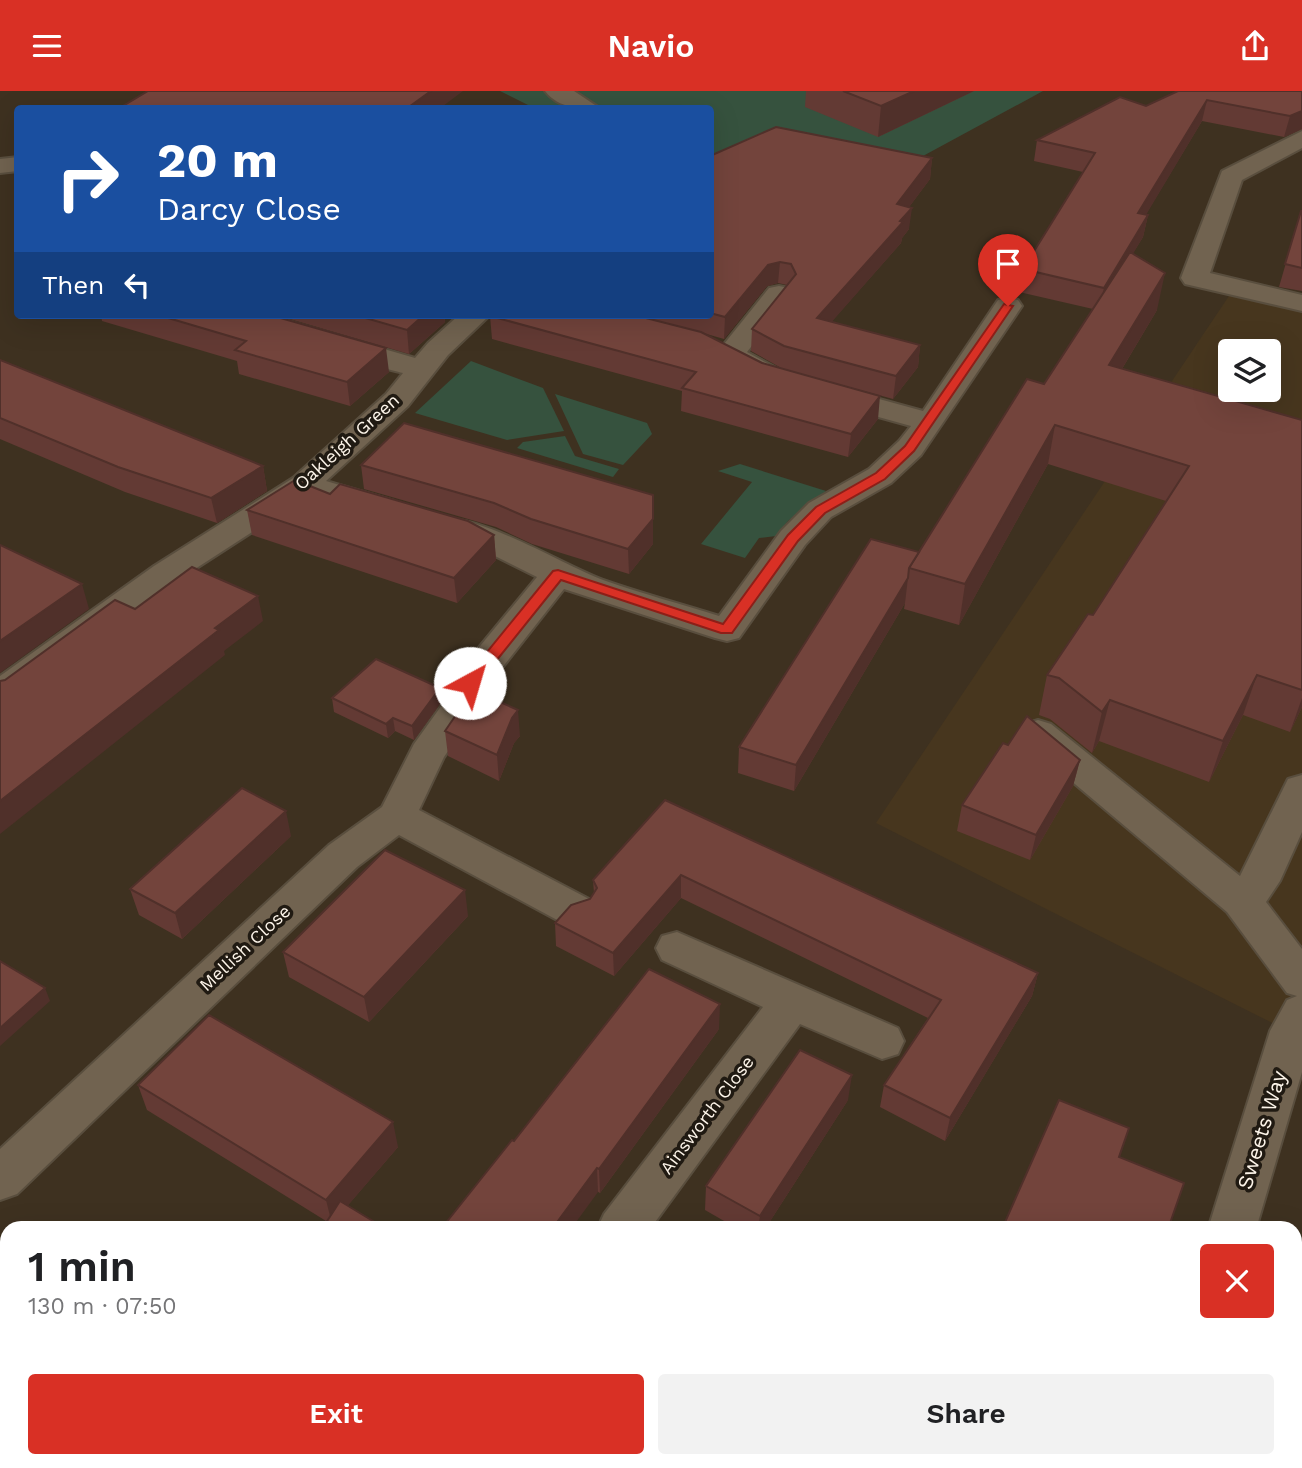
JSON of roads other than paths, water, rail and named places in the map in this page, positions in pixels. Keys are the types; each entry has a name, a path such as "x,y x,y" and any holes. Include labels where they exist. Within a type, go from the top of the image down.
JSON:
{"street":[{"path":"557,91 583,105"},
{"path":"1302,138 1231,176 1195,278 1302,303"},
{"path":"1263,159 1302,167"},
{"path":"779,294 720,350 772,377 798,386 930,422"},
{"path":"304,485 483,537 558,575 727,630 793,538 820,510 880,476 910,448 1008,306"},
{"path":"252,319 422,369"},
{"name":"Oakleigh Green","path":"6,681 166,573 304,485 397,400 438,349 472,319"},
{"name":"Mellish Close","path":"0,1179 343,856 397,817 426,753 468,691 558,575"},
{"path":"1035,730 1242,901 1302,981"},
{"path":"1242,901 1260,881 1302,789"},
{"path":"397,817 574,910"},
{"path":"677,948 882,1041"},
{"name":"Ainsworth Close","path":"627,1221 792,1001"},
{"name":"Sweets Way","path":"1234,1221 1297,1021"}]}
